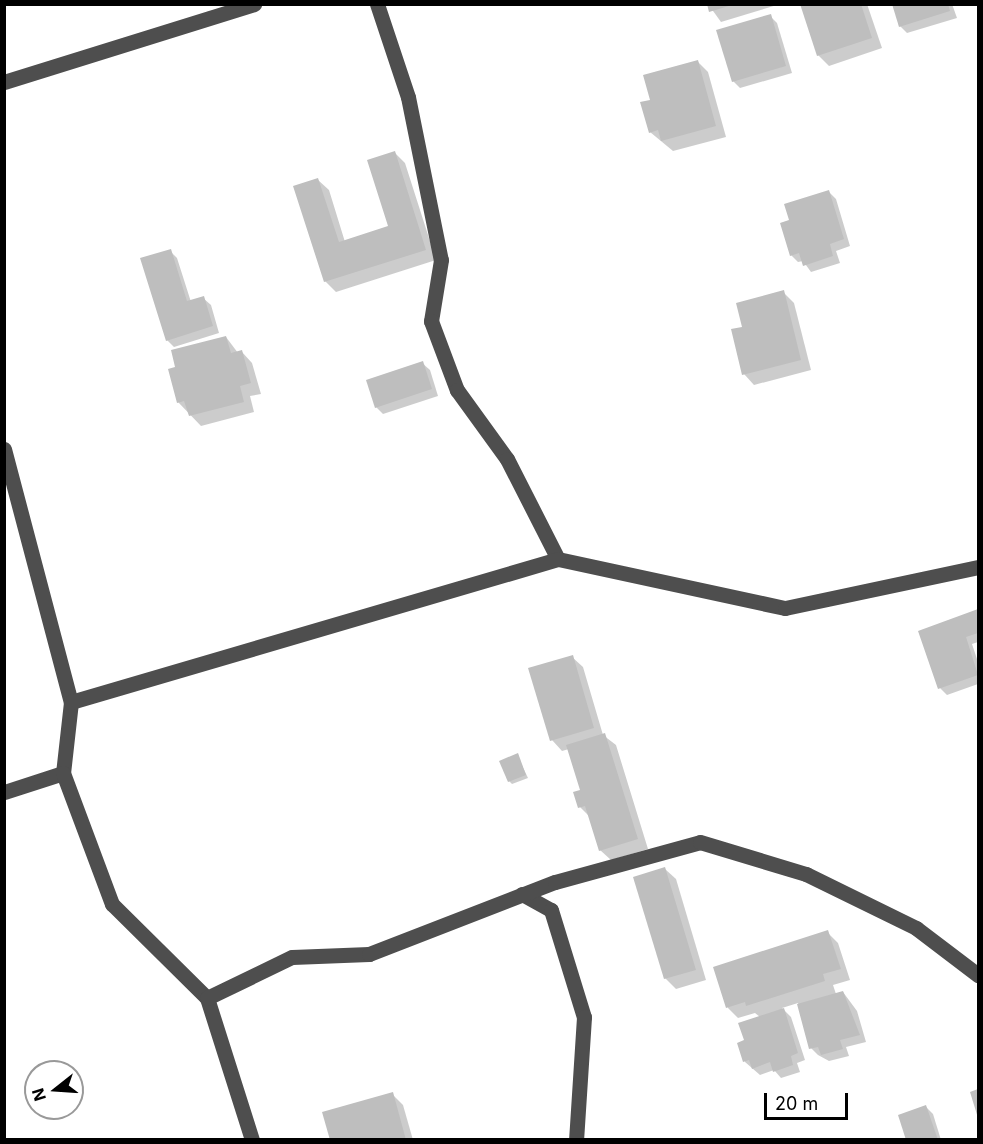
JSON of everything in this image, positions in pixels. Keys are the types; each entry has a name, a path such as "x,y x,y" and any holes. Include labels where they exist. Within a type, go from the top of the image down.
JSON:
{"street":[{"path":"4,82 254,4"},
{"path":"377,4 408,97 441,260 431,321 457,390 507,459 558,559"},
{"path":"4,449 71,702 63,773 112,904 207,998 252,1140"},
{"path":"71,702 558,559 785,608 978,567"},
{"path":"4,792 63,773"},
{"path":"207,998 292,957 369,954 522,894 699,842 816,879 916,928 978,975"},
{"path":"522,894 551,910 584,1017 576,1140"}],"building":[{"path":"707,4 732,4 732,5 709,12"},
{"path":"800,4 861,4 872,38 817,56"},
{"path":"892,4 948,4 950,11 899,27"},
{"path":"771,14 786,66 732,82 716,30"},
{"path":"698,60 716,126 661,141 658,130 649,133 640,102 650,100 643,75"},
{"path":"395,151 426,250 324,282 293,186 318,178 339,242 388,226 367,160"},
{"path":"829,190 844,239 830,244 833,256 803,266 799,253 790,256 780,223 789,220 784,204"},
{"path":"171,249 187,301 204,296 213,326 166,341 140,258"},
{"path":"784,290 801,360 742,375 731,329 742,327 736,303"},
{"path":"226,336 231,353 242,350 251,383 240,386 244,402 189,416 184,401 177,403 168,369 175,367 171,350"},
{"path":"423,361 432,389 375,408 366,380"},
{"path":"978,609 978,633 966,637 978,675 938,689 918,631"},
{"path":"573,655 594,728 550,741 528,668"},
{"path":"605,733 638,839 599,851 585,806 578,808 573,792 580,790 566,745"},
{"path":"518,753 526,775 508,782 499,761"},
{"path":"665,867 696,970 664,979 633,877"},
{"path":"828,930 841,969 823,974 825,981 746,1006 745,1002 726,1008 713,967"},
{"path":"843,991 860,1035 840,1040 843,1049 821,1055 818,1047 809,1049 797,1004"},
{"path":"784,1008 798,1053 791,1056 793,1065 773,1072 770,1062 752,1069 749,1060 743,1062 737,1043 744,1040 738,1023"},
{"path":"978,1089 978,1118 970,1092"},
{"path":"393,1092 406,1140 330,1140 322,1112"},
{"path":"926,1105 938,1140 906,1140 898,1115"}]}
